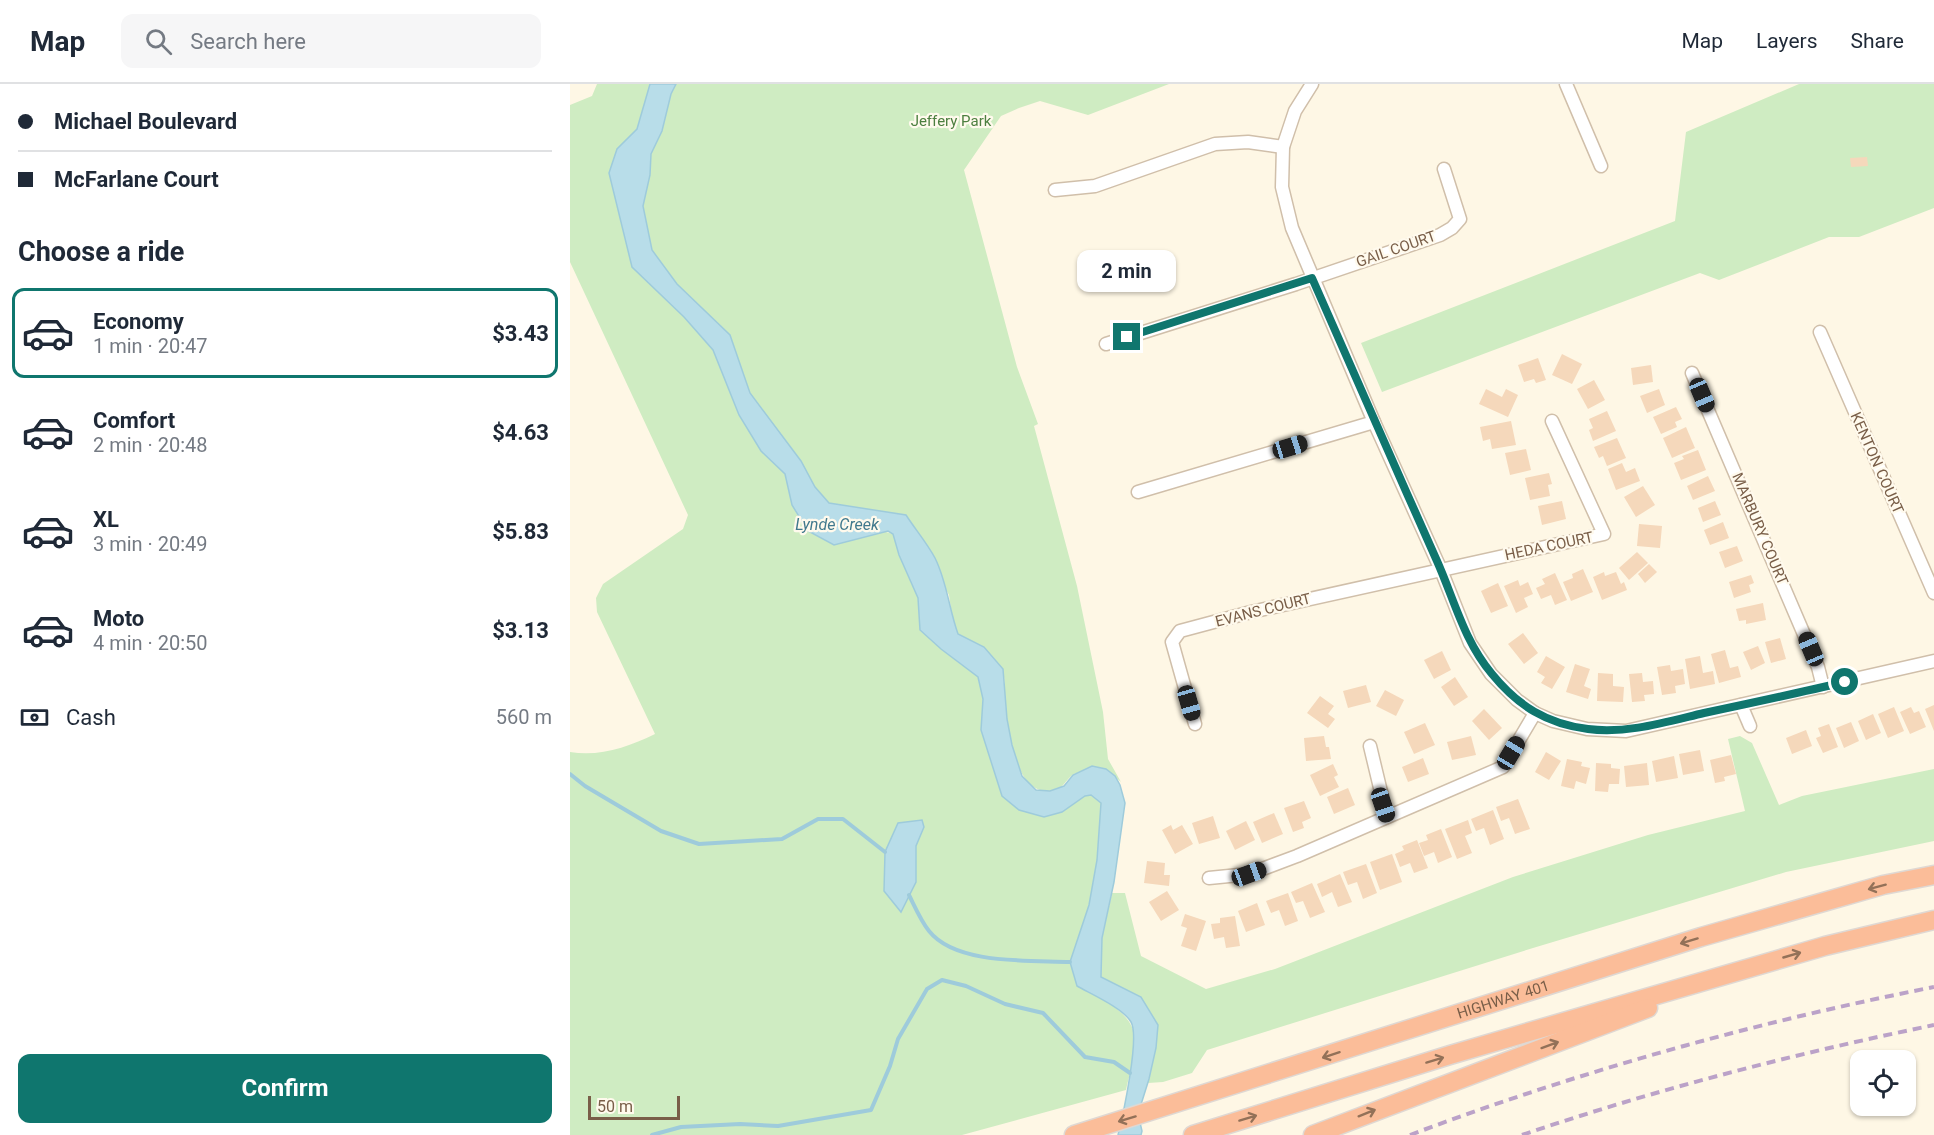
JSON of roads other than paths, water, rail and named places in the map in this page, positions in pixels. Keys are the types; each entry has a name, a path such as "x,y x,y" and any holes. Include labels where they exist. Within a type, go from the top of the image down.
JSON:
{"highway":[{"name":"HIGHWAY 401","path":"1074,1135 1701,937 1883,885 1934,875"},
{"path":"1192,1135 1461,1051 1825,946 1934,920"},
{"path":"1313,1135 1652,1007 1736,972"}],"street":[{"path":"1312,84 1295,111 1283,147 1281,187 1292,228 1374,422 1441,570 1470,643 1491,674 1517,700 1534,713 1553,721 1587,729 1626,730 1934,661"},
{"path":"1566,84 1601,166"},
{"path":"1055,190 1095,186 1215,144 1248,142 1283,147"},
{"name":"GAIL COURT","path":"1312,278 1440,235 1452,228 1460,219 1444,168"},
{"path":"1106,344 1312,278"},
{"name":"KENTON COURT","path":"1820,332 1934,593"},
{"name":"MARBURY COURT","path":"1692,373 1810,647 1823,687"},
{"name":"HEDA COURT","path":"1441,570 1604,534 1552,421"},
{"path":"1138,492 1374,422"},
{"name":"EVANS COURT","path":"1195,724 1172,642 1180,631 1251,612 1441,570"},
{"path":"1741,705 1750,726"},
{"path":"1209,878 1249,874 1298,856 1503,767 1534,713"},
{"path":"1370,746 1387,817"}],"water":[{"name":"Lynde Creek","path":"650,84 676,84 671,94 662,131 651,154 650,175 643,206 652,250 677,284 730,335 750,393 801,461 815,487 829,503 906,515 925,541 939,567 958,634 984,647 1003,669 1007,719 1022,776 1036,790 1050,791 1064,786 1073,775 1092,766 1106,769 1115,776 1120,785 1125,803 1114,882 1102,938 1101,977 1141,997 1158,1025 1156,1048 1138,1114 1141,1135 1118,1135 1132,1059 1131,1022 1114,1007 1077,986 1070,962 1089,905 1097,860 1101,803 1091,795 1085,796 1062,812 1044,817 1019,810 1002,796 981,730 983,699 978,677 920,630 918,598 899,555 893,534 888,531 834,545 808,531 792,505 785,474 761,451 739,415 713,350 684,317 632,267 609,173 617,149 637,129"},
{"path":"922,820 924,827 916,846 916,882 901,912 884,891 885,852 898,823"}],"waterway":[{"path":"570,774 585,786 661,831 699,844 782,839 818,819 843,819 885,852"},
{"path":"909,895 929,931 941,942 957,950 994,958 1070,962"},
{"path":"652,1135 681,1127 740,1124 778,1126 871,1110 890,1066 898,1039 927,989 942,980 966,986 1005,1004 1043,1013 1085,1057 1114,1062 1130,1073"}],"railway":[{"path":"1410,1135 1539,1090 1669,1050 1801,1016 1934,987"},
{"path":"1522,1135 1624,1102 1726,1074 1934,1025"}],"park label":[{"name":"Jeffery Park","path":"951,121"}]}
